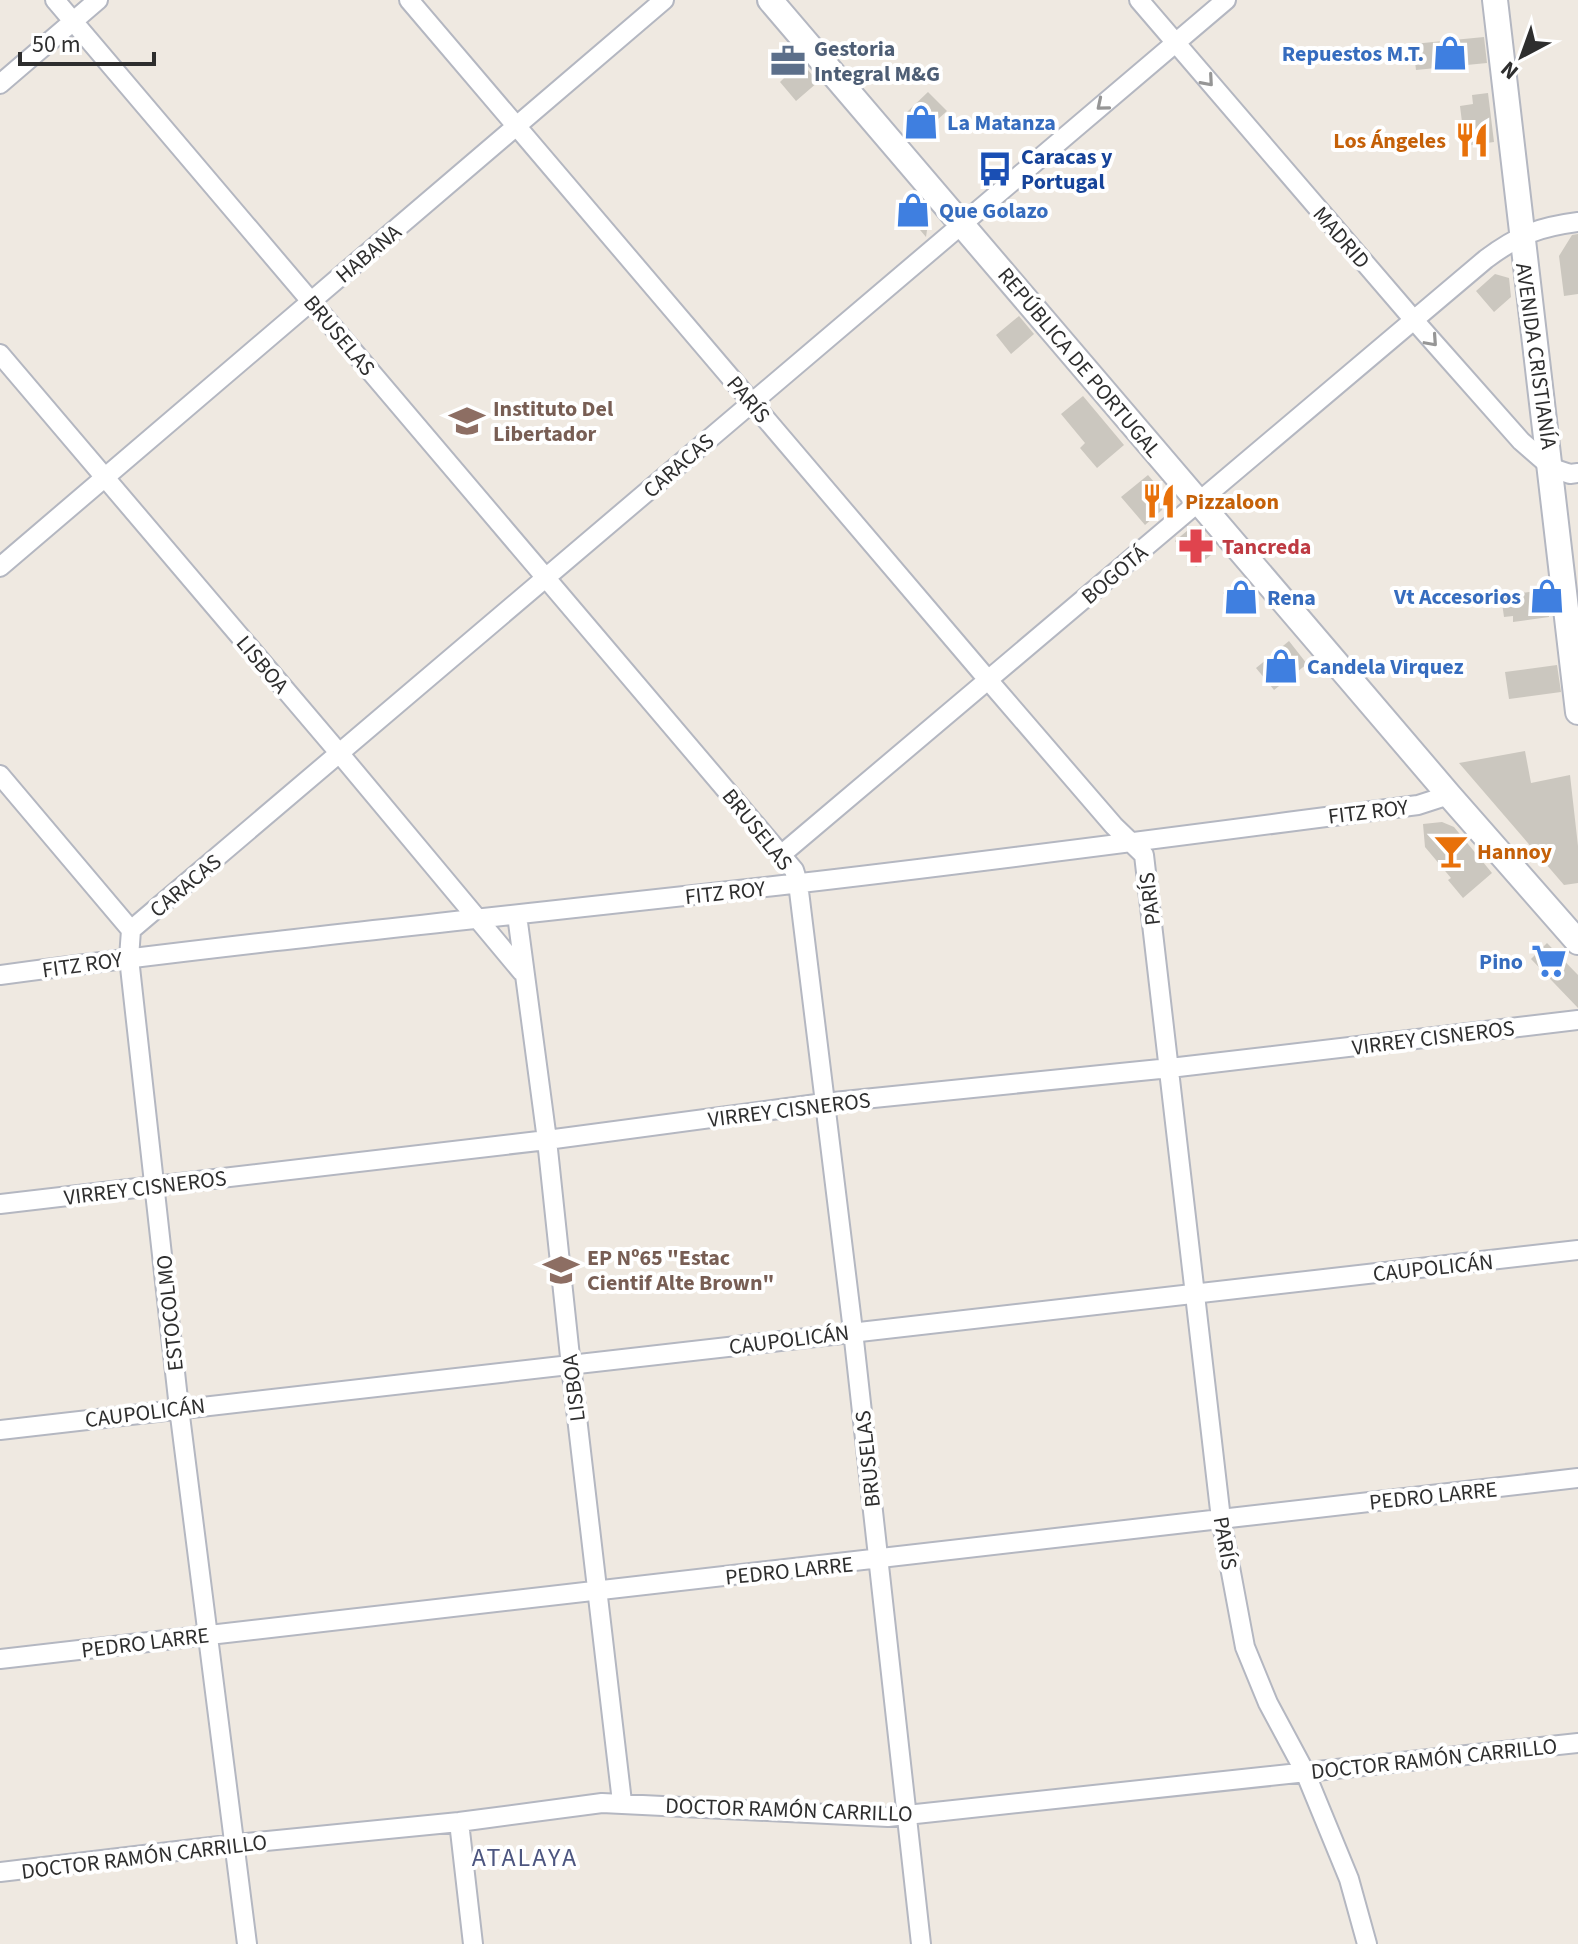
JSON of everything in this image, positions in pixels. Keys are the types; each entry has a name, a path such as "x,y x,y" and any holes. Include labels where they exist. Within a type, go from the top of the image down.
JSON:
{"main road":[{"name":"REPÚBLICA DE PORTUGAL","path":"770,0 1578,942"},
{"name":"AVENIDA CRISTIANÍA","path":"1495,0 1521,235 1552,468 1578,712"}],"street":[{"name":"BRUSELAS","path":"55,0 794,870 853,1331 921,1944"},
{"path":"0,84 98,0"},
{"name":"PARÍS","path":"409,0 989,681 1144,855 1221,1519 1245,1647 1268,1703 1305,1772 1349,1879 1367,1944"},
{"name":"HABANA","path":"0,567 664,0"},
{"name":"MADRID","path":"1139,0 1413,319 1521,441 1552,468"},
{"name":"CARACAS","path":"131,930 1226,0"},
{"name":"BOGOTÁ","path":"782,854 1486,259 1521,235 1545,226 1578,222"},
{"name":"LISBOA","path":"0,354 480,919 524,975"},
{"path":"1552,468 1570,474 1578,473"},
{"path":"0,775 131,930"},
{"name":"FITZ ROY","path":"0,975 1131,842 1418,805 1449,795"},
{"name":"LISBOA","path":"517,915 547,1140 622,1802"},
{"name":"ESTOCOLMO","path":"131,930 129,958 179,1408 247,1944"},
{"name":"VIRREY CISNEROS","path":"0,1204 547,1140 824,1103 1170,1068 1578,1020"},
{"name":"CAUPOLICÁN","path":"0,1430 1578,1250"},
{"name":"PEDRO LARRE","path":"0,1659 1578,1478"},
{"name":"DOCTOR RAMÓN CARRILLO","path":"0,1872 622,1802 907,1816 1578,1743"},
{"path":"459,1822 473,1944"}],"building":[{"name":"Repuestos M.T.","path":"1484,37 1487,63 1416,70 1413,44"},
{"path":"788,46 818,82 796,101 780,82 787,75 773,58"},
{"path":"928,92 947,111 925,131 907,112"},
{"path":"1488,93 1494,142 1465,146 1460,106 1473,104 1472,95"},
{"name":"Que Golazo","path":"910,194 929,216 926,237 898,204"},
{"path":"1578,234 1578,294 1564,296 1559,256 1572,235"},
{"path":"1495,274 1509,278 1511,297 1494,312 1476,291"},
{"path":"1019,316 1034,334 1011,354 996,335"},
{"path":"1083,396 1124,445 1097,468 1080,448 1085,443 1061,414"},
{"path":"1148,475 1166,496 1162,510 1145,525 1121,497"},
{"name":"Tancreda","path":"1188,530 1202,533 1216,551 1196,567 1175,541"},
{"name":"Rena","path":"1240,579 1258,601 1242,615 1223,593"},
{"path":"1549,589 1549,617 1513,622 1513,616 1504,617 1501,596"},
{"name":"Candela Virquez","path":"1289,641 1307,664 1274,690 1256,668"},
{"path":"1557,665 1561,692 1509,699 1505,672"},
{"path":"1525,751 1531,783 1570,775 1578,846 1578,883 1564,885 1459,763"},
{"name":"Hannoy","path":"1442,822 1454,827 1492,873 1463,898 1425,847 1423,824"},
{"path":"1547,943 1578,975 1578,1008 1531,959"}],"place":[{"name":"Repuestos M.T.","path":"1450,53"},
{"name":"Gestoria Integral M&G","path":"788,61"},
{"name":"La Matanza","path":"921,122"},
{"name":"Los Ángeles","path":"1472,140"},
{"name":"Caracas y Portugal","path":"995,169"},
{"name":"Que Golazo","path":"913,210"},
{"name":"Instituto Del Libertador","path":"467,421"},
{"name":"Pizzaloon","path":"1159,501"},
{"name":"Tancreda","path":"1196,546"},
{"name":"Vt Accesorios","path":"1547,596"},
{"name":"Rena","path":"1241,597"},
{"name":"Candela Virquez","path":"1281,666"},
{"name":"Hannoy","path":"1451,851"},
{"name":"Pino","path":"1549,961"},
{"name":"EP Nº65 \"Estac Cientif Alte Brown\"","path":"561,1270"}],"district":[{"name":"ATALAYA","path":"525,1857"}]}
